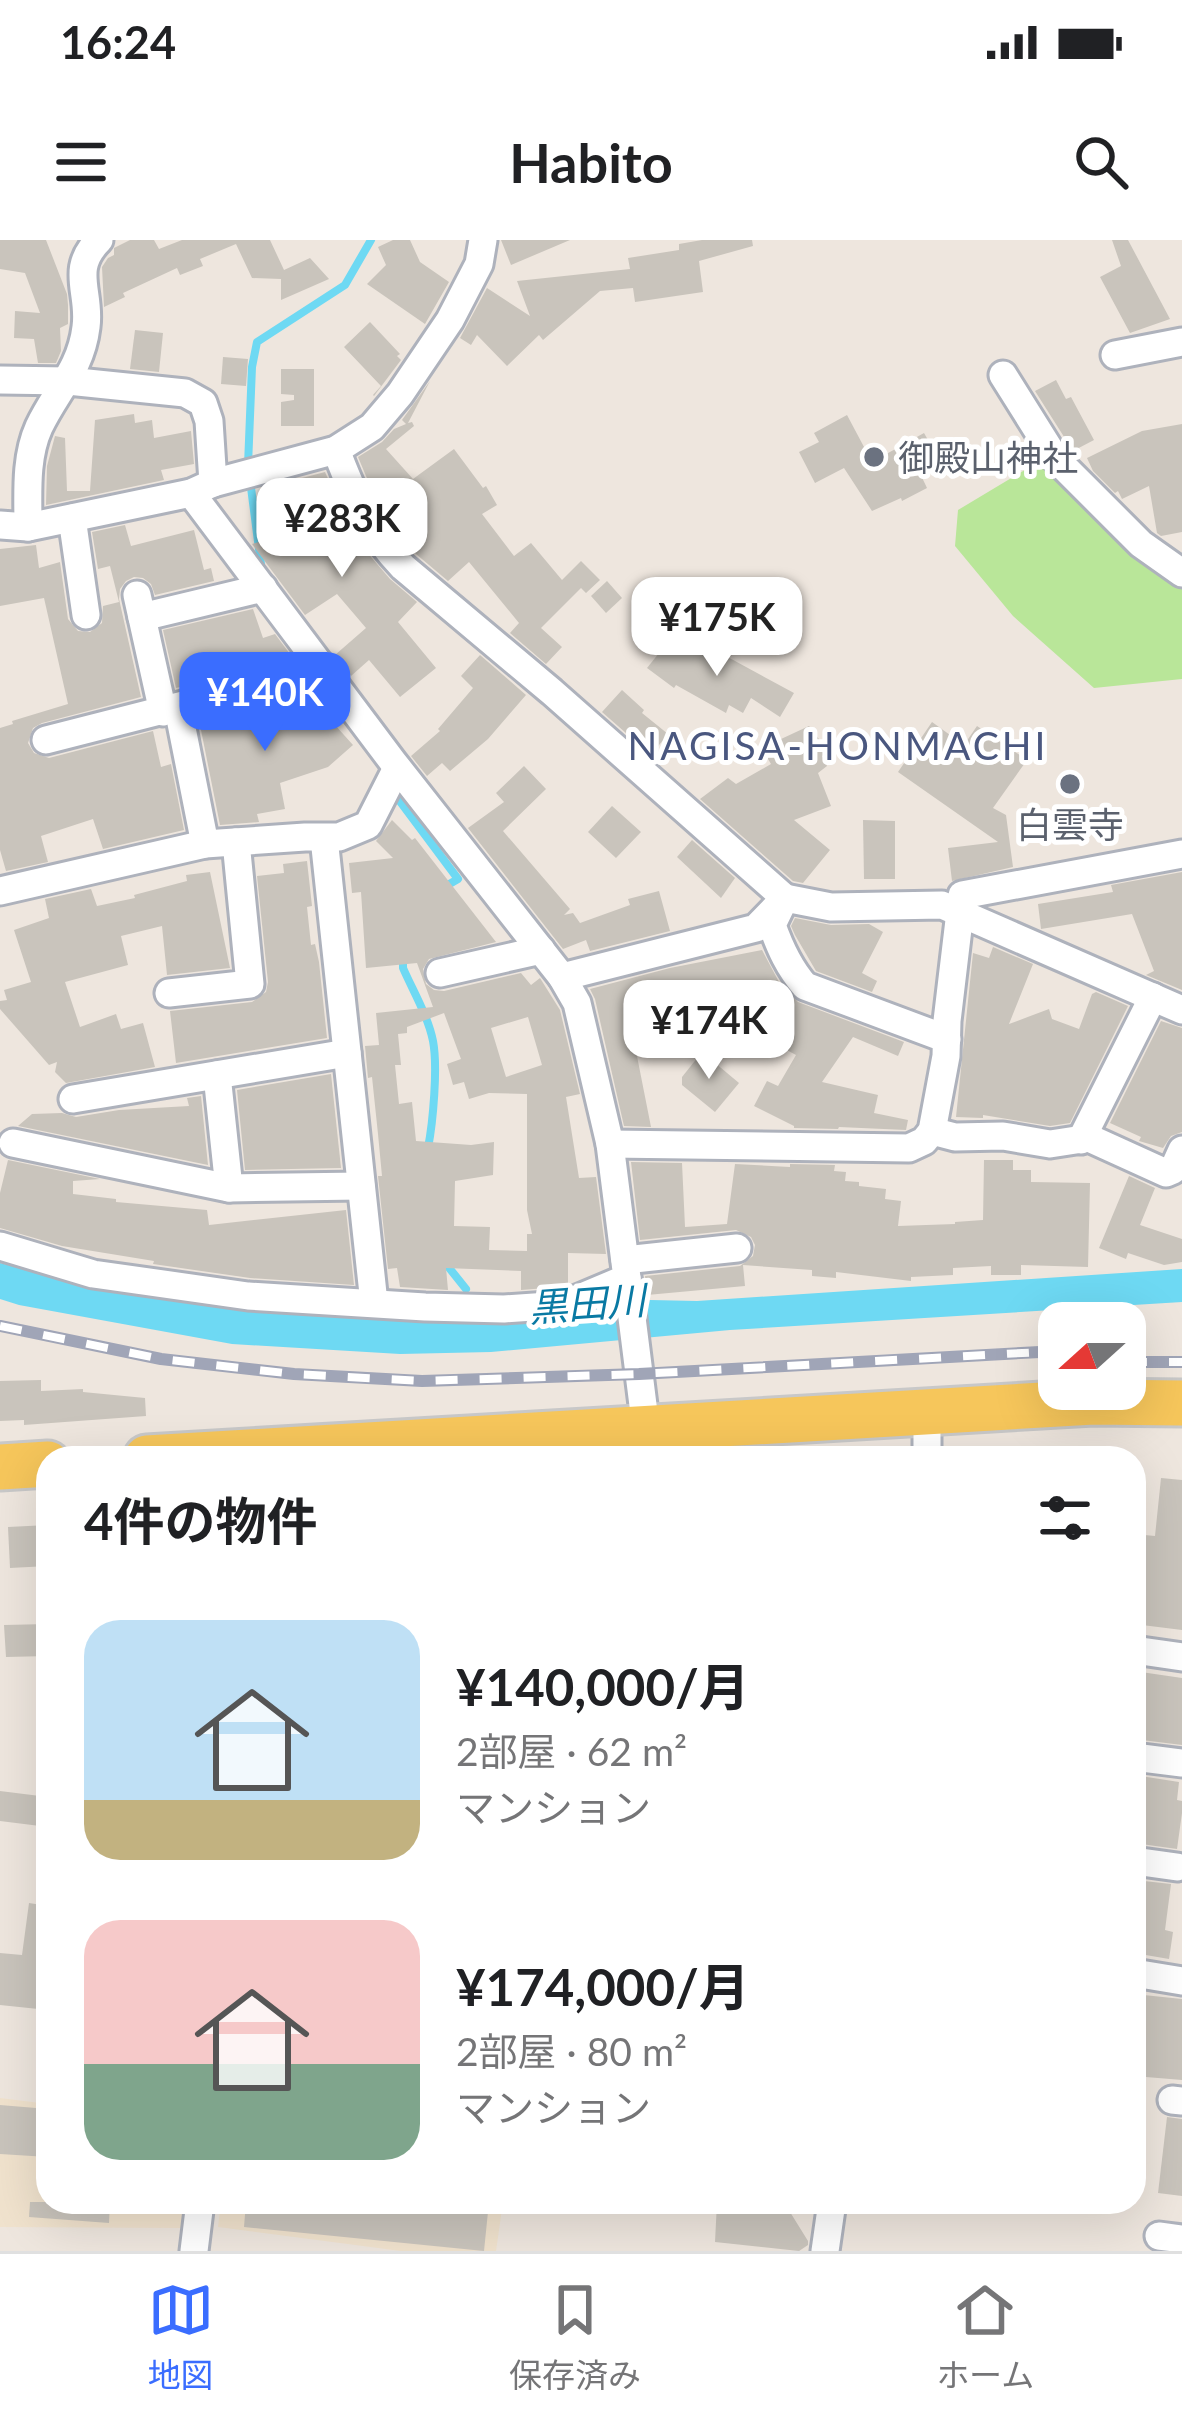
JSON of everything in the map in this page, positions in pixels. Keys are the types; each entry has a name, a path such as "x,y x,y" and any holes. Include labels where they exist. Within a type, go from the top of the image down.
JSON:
{"main road":[{"path":"482,1446 622,1440 927,1411 1093,1402 1182,1403"},
{"path":"0,1467 36,1465"}],"street":[{"path":"89,244 81,276 87,324 75,368 39,427 14,526 72,518 202,488 336,449 372,428 450,320 479,264 483,240"},
{"path":"1115,356 1182,342"},
{"path":"1003,375 1055,458 1141,544 1182,573"},
{"path":"0,380 68,381 185,393 203,403 208,421 202,488 263,588 562,976 577,1003 610,1144 634,1340 622,1440"},
{"path":"336,449 364,519 403,567 785,898 832,907 941,905 1182,1010"},
{"path":"72,518 86,615"},
{"path":"206,844 139,606 263,588"},
{"path":"46,740 324,669"},
{"path":"0,891 206,844 339,837 368,825 397,767"},
{"path":"324,838 374,1303"},
{"path":"169,993 250,984 236,842"},
{"path":"610,1144 909,1148 924,1141 932,1131 947,1039 962,895 1182,854"},
{"path":"562,976 756,928 785,898"},
{"path":"785,898 772,925 782,952 805,986 947,1039"},
{"path":"440,973 541,950"},
{"path":"1081,1140 1153,997"},
{"path":"73,1100 347,1053"},
{"path":"218,1075 229,1188"},
{"path":"932,1131 1050,1144 1088,1138 1166,1173 1173,1170 1182,1150"},
{"path":"13,1143 229,1188 361,1186"},
{"path":"0,1246 93,1274 248,1296 504,1309 563,1305 627,1280 737,1248"},
{"path":"927,1411 927,1446"},
{"path":"1146,1652 1182,1657"},
{"path":"1146,1758 1182,1763"},
{"path":"1146,1863 1178,1867"},
{"path":"1146,1975 1182,1981"},
{"path":"194,2251 199,2214"},
{"path":"825,2251 830,2214"}],"shaded area":[{"path":"0,2098 36,2102 36,2214 184,2214 182,2228 0,2227"},
{"path":"220,2214 501,2214 496,2251 401,2251 218,2227"}],"green space":[{"path":"1043,459 1142,558 1182,587 1182,679 1094,688 1013,616 955,546 958,510"}],"water":[{"path":"0,1263 69,1281 272,1312 537,1320 650,1300 697,1301 1182,1269 1182,1302 1038,1302 1038,1311 730,1330 491,1352 400,1354 232,1344 0,1299"}],"building":[{"path":"0,240 46,240 68,305 68,324 60,328 61,351 56,363 38,363 34,339 14,338 15,311 40,313 25,273 0,269"},
{"path":"130,240 154,240 159,249 182,240 270,240 284,270 310,258 329,279 281,300 281,279 252,278 236,244 200,259 203,266 180,275 177,268 104,307 102,267 114,255 114,248"},
{"path":"393,240 410,240 420,262 449,282 425,324 367,284 386,265 378,247"},
{"path":"501,240 570,240 511,265"},
{"path":"752,240 753,246 699,261 703,292 635,302 633,288 600,291 543,340 539,335 507,366 477,335 471,345 460,338 487,288 530,316 517,281 630,269 628,258 679,250 679,244"},
{"path":"1112,240 1128,240 1170,319 1130,333 1100,277 1121,266"},
{"path":"370,322 401,360 374,396 381,386 344,347"},
{"path":"135,330 163,333 159,372 130,369"},
{"path":"223,357 248,359 246,386 221,384"},
{"path":"281,369 314,369 314,426 281,426 281,402 294,400 294,395 281,394"},
{"path":"1056,380 1094,440 1073,451 1035,391"},
{"path":"430,381 408,423 414,426 386,449 413,479 454,449 497,505 482,514 514,556 531,543 562,580 581,561 600,580 586,593 581,588 541,628 562,647 546,664 510,633 519,623 469,562 448,581 416,554 386,516 358,457 406,424 402,420"},
{"path":"134,414 135,423 152,420 154,438 191,431 194,464 161,470 164,480 46,505 47,466 55,436 65,438 67,491 90,491 95,420"},
{"path":"847,415 872,462 924,433 936,454 916,465 927,488 872,511 844,468 815,483 799,452 819,442 814,433"},
{"path":"1182,424 1182,532 1161,536 1149,486 1122,499 1093,471 1087,458 1142,431"},
{"path":"325,472 365,550 417,602 398,622 436,668 400,697 369,660 351,676 335,655 366,628 337,594 305,615 252,544 268,539 265,522 289,517 275,485"},
{"path":"125,525 131,546 194,530 204,570 211,568 214,581 155,595 143,578 126,581 119,599 141,697 42,723 33,728 28,743 34,753 49,758 153,731 161,767 171,764 184,830 103,849 93,819 41,836 48,862 6,871 0,850 0,728 68,704 44,598 0,606 0,549 36,545 39,568 60,562 68,619 78,631 90,632 102,623 103,606 119,602 110,566 98,569 92,532"},
{"path":"607,581 622,598 606,613 591,596"},
{"path":"253,609 263,638 275,634 293,658 176,688 163,630"},
{"path":"675,633 718,666 724,655 794,693 780,717 751,698 743,713 729,705 726,713 674,688 647,668"},
{"path":"480,655 526,695 488,739 450,771 442,763 427,776 411,756 440,731 473,688 461,676"},
{"path":"622,690 668,734 651,755 602,712"},
{"path":"306,692 314,726 326,715 353,745 328,767 280,783 285,809 257,814 259,822 220,825 199,720"},
{"path":"932,722 964,745 977,726 1027,760 993,808 1006,815 1013,867 952,881 948,848 998,842 898,772"},
{"path":"809,726 828,751 822,756 827,766 818,773 831,806 794,820 830,850 803,883 793,881 700,799 728,778 736,784 771,764 766,746"},
{"path":"524,766 546,789 503,831 570,909 564,915 573,913 580,923 630,905 628,899 659,891 670,931 590,951 586,940 563,949 468,828 504,802 496,793"},
{"path":"612,806 641,832 616,858 588,832"},
{"path":"392,820 415,838 496,942 429,959 423,969 426,984 444,991 521,973 531,985 540,978 560,1010 580,1094 566,1097 579,1178 596,1177 606,1254 568,1253 568,1284 521,1290 521,1271 446,1268 448,1290 400,1287 397,1268 388,1269 378,1134 365,1046 379,1045 376,1013 433,1007 417,963 366,968 361,892 352,893 349,863 393,858 376,841","holes":["444,1013 461,1059 447,1064 453,1085 464,1082 469,1099 489,1093 527,1094 527,1210 532,1234 527,1234 527,1251 489,1250 490,1227 454,1226 455,1181 493,1175 494,1142 416,1141 412,1102 399,1104 398,1034","528,1017 542,1065 506,1077 491,1028"]},
{"path":"863,820 895,821 895,879 864,879"},
{"path":"692,840 735,878 721,898 677,857"},
{"path":"307,861 311,945 315,944 319,962 327,1038 176,1063 170,1011 252,1002 266,992 257,876 284,873 283,864"},
{"path":"210,872 230,968 167,975 162,926 121,936 128,965 65,982 80,1027 116,1014 121,1029 143,1023 155,1067 66,1083 55,1072 57,1062 49,1065 0,1009 0,1001 7,1000 4,990 31,982 14,930 49,918 45,899 91,889 97,906 187,881 186,875"},
{"path":"1182,872 1182,990 1146,975 1154,971 1132,914 1041,929 1038,904 1113,892 1111,885"},
{"path":"795,918 831,925 869,924 883,932 862,973 877,981 872,992 816,971 791,926"},
{"path":"993,947 1033,964 1009,1024 1049,1009 1052,1019 1079,1029 1096,992 1128,1006 1070,1123 1050,1126 983,1115 956,1117 973,953 989,958"},
{"path":"762,950 779,982 798,1002 904,1042 898,1056 853,1037 822,1082 878,1095 874,1113 908,1120 906,1130 794,1128 754,1106 767,1081 778,1086 796,1055 783,1048 788,1040 751,1004 717,1012 719,1019 674,1029 691,1043 642,1052 635,1046 651,1127 624,1126 590,989"},
{"path":"1161,1021 1182,1028 1182,1132 1171,1136 1163,1148 1139,1141 1141,1137 1110,1123"},
{"path":"702,1052 739,1083 715,1112 682,1085 682,1077"},
{"path":"331,1074 341,1168 245,1170 237,1090"},
{"path":"201,1096 208,1165 18,1126 32,1114 76,1117 189,1106 187,1098"},
{"path":"8,1160 100,1179 73,1181 73,1194 207,1210 209,1225 346,1210 354,1285 250,1278 153,1264 0,1228 0,1193"},
{"path":"984,1160 1013,1160 1013,1170 1031,1170 1031,1182 1090,1183 1088,1267 1021,1265 1021,1275 991,1275 991,1266 953,1268 953,1275 911,1277 911,1281 836,1272 836,1278 812,1276 812,1270 743,1265 745,1286 647,1295 645,1276 740,1266 753,1256 755,1245 751,1237 736,1230 640,1240 631,1162 682,1163 685,1227 727,1224 735,1164 835,1165 834,1171 846,1172 845,1181 886,1189 885,1199 901,1201 898,1226 983,1220"},
{"path":"1129,1176 1155,1188 1140,1225 1182,1239 1182,1262 1164,1265 1128,1253 1126,1259 1099,1248"},
{"path":"41,1380 41,1391 83,1389 145,1398 146,1416 24,1425 24,1420 0,1421 0,1381"},
{"path":"1161,1478 1182,1480 1182,1630 1146,1626 1146,1535 1155,1536"},
{"path":"36,1526 36,1567 10,1568 8,1527"},
{"path":"36,1624 36,1656 6,1657 4,1625"},
{"path":"1146,1673 1182,1678 1182,1745 1146,1740"},
{"path":"1146,1777 1179,1782 1177,1800 1182,1801 1182,1813 1177,1849 1146,1845"},
{"path":"0,1791 36,1796 36,1826 0,1821"},
{"path":"1146,1881 1171,1884 1165,1930 1173,1932 1169,1959 1146,1955"},
{"path":"29,1903 36,1904 36,2009 0,2005 0,1953 22,1955"},
{"path":"1146,1995 1182,1999 1182,2080 1146,2077"},
{"path":"0,2105 36,2108 36,2156 0,2154"},
{"path":"1167,2117 1182,2119 1182,2196 1158,2193"},
{"path":"30,2202 36,2202 36,2214 109,2214 109,2223 29,2217"},
{"path":"245,2214 488,2214 484,2251 244,2227"},
{"path":"716,2214 791,2214 808,2245 799,2251 715,2242"}],"waterway":[{"path":"248,465 257,342 345,285 371,240"},
{"path":"250,480 262,572"},
{"path":"396,796 458,879 446,886"},
{"path":"403,960 433,1041 428,1148"},
{"path":"446,1264 466,1289"}],"railway":[{"path":"0,1326 161,1359 294,1374 422,1381 1038,1352"},
{"path":"1146,1362 1182,1362"}],"place":[{"name":"御殿山神社","path":"874,457"},
{"name":"白雲寺","path":"1070,784"}],"district":[{"name":"NAGISA-HONMACHI","path":"838,745"}],"water label":[{"name":"黒田川","path":"587,1303"}]}
